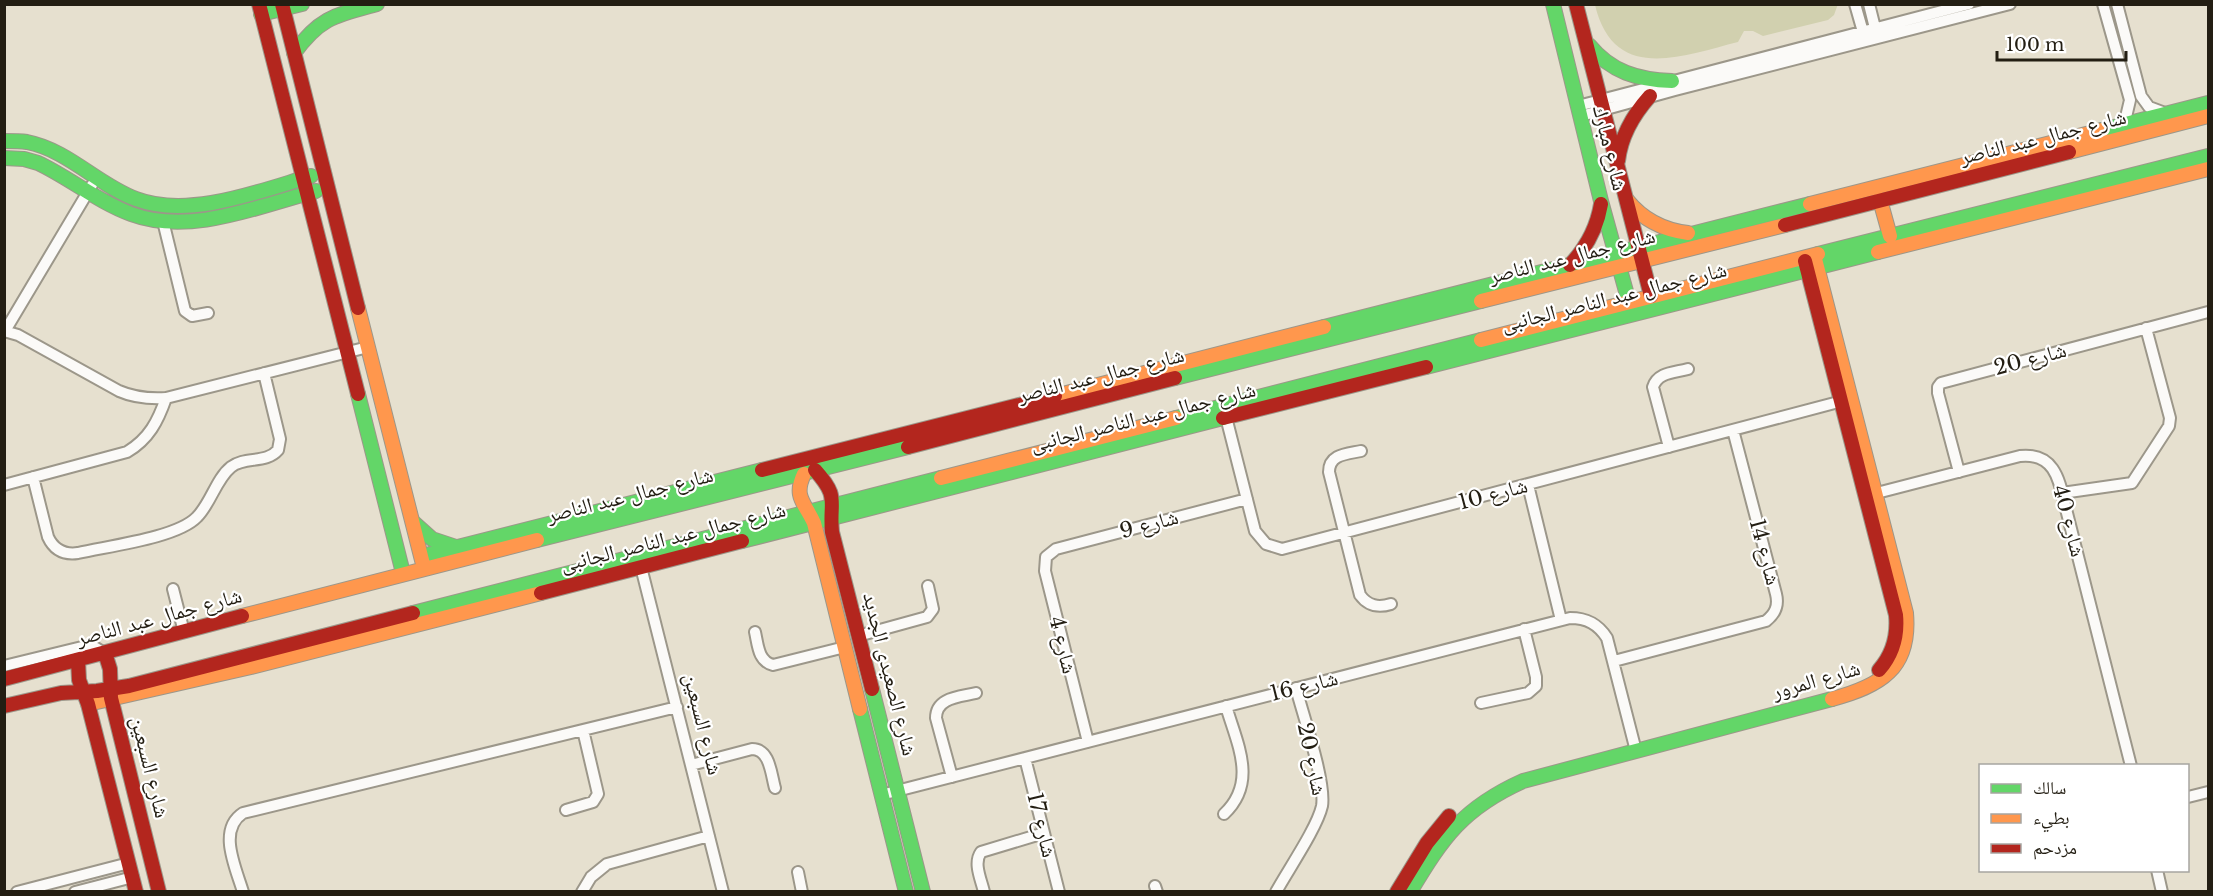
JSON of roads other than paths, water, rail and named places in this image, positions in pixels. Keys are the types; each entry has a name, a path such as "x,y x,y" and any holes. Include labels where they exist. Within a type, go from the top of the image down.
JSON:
{"main road":[{"path":"302,4 260,9 404,573"},
{"path":"294,52 307,33 321,21 377,4"},
{"name":"شارع مبارك","path":"1553,4 1601,201 1631,308"},
{"name":"شارع مبارك","path":"1576,4 1651,296"},
{"path":"282,7 425,567"},
{"path":"1584,38 1598,56 1616,70 1638,79 1673,85"},
{"path":"1618,167 1624,134 1635,114 1650,96"},
{"name":"شارع جمال عبد الناصر الجانبى","path":"1640,254 1700,232 1770,222 2051,150 2117,127 2170,119 2208,104"},
{"name":"شارع جمال عبد الناصر","path":"1154,377 1770,222 1880,200 2051,150 2170,119 2208,116"},
{"path":"4,141 26,142 43,147 136,199 158,205 180,207 207,203 323,173"},
{"path":"4,706 61,693 86,698 111,695 249,661 1631,308 1651,296 1811,263 1890,236 2208,156"},
{"path":"4,158 17,158 38,163 130,213 163,221 202,220 327,188"},
{"name":"شارع جمال عبد الناصر الجانبى","path":"833,512 1227,417 1631,308 1811,263 2208,169"},
{"path":"1625,196 1631,206 1651,222 1675,231 1700,232"},
{"path":"1880,200 1890,236"},
{"path":"1570,265 1584,249 1594,231 1601,201"},
{"name":"شارع جمال عبد الناصر الجانبى","path":"1361,324 1570,265 1618,260"},
{"name":"شارع المرور","path":"1401,891 1448,833 1470,809 1486,798 1523,781 1635,746 1854,683 1882,667 1894,647 1897,623 1870,495 1811,263"},
{"name":"شارع جمال عبد الناصر الجانبى","path":"425,567 428,555 568,526 1154,377"},
{"name":"شارع جمال عبد الناصر","path":"4,679 404,573 568,526 809,472 950,429"},
{"name":"شارع الصعيدى الجديد","path":"906,891 811,518 800,501 798,492 809,472 830,489 833,512 832,532 924,891"},
{"path":"412,522 429,538 439,543 462,548"},
{"name":"شارع جمال عبد الناصر الجانبى","path":"573,578 641,567 699,546"},
{"name":"شارع السبعين","path":"105,653 110,669 111,695 159,891"},
{"name":"شارع السبعين","path":"78,660 78,673 136,891"},
{"name":"شارع المرور","path":"1401,891 1433,835 1467,798 1489,784 1520,771 1635,746"}],"street":[{"path":"1856,4 1864,37"},
{"path":"1869,4 1876,34"},
{"path":"1876,34 1969,4"},
{"path":"1579,111 1876,34 2010,4"},
{"path":"2103,4 2130,100 2126,117 2117,127"},
{"path":"2117,4 2141,96 2149,107 2170,119"},
{"path":"1601,105 1650,96 1673,85"},
{"path":"97,177 5,331 18,334 126,394 142,398 166,398 368,347"},
{"path":"163,221 185,311 192,316 208,313"},
{"name":"شارع 20","path":"1959,472 1938,393 1941,383 2208,312"},
{"path":"2062,493 2132,483 2169,426 2168,409 2146,328"},
{"path":"1669,447 1653,391 1654,384 1663,375 1688,369"},
{"path":"33,477 48,537 53,546 62,552 78,553 184,527 201,513 231,467 240,462 268,457 278,450 280,439 264,373"},
{"path":"4,485 121,454 132,449 152,430 166,398"},
{"name":"شارع 10","path":"1227,417 1255,531 1271,547 1287,549 1846,400"},
{"name":"شارع 14","path":"1614,661 1766,621 1774,614 1777,604 1776,594 1732,430"},
{"path":"1361,451 1338,456 1329,465 1344,533 1363,598 1374,606 1390,604"},
{"name":"شارع 40","path":"1870,495 2020,456 2033,456 2045,461 2054,469 2131,764"},
{"path":"1528,485 1561,620"},
{"name":"شارع 9","path":"1052,550 1247,499"},
{"name":"شارع 4","path":"1052,550 1046,557 1044,568 1088,742"},
{"name":"شارع السبعين","path":"641,567 723,891"},
{"path":"858,636 927,616 933,609 928,586"},
{"path":"173,589 184,632"},
{"name":"شارع 16","path":"881,795 1524,629 1578,618 1596,625 1607,638 1635,746"},
{"path":"1481,703 1528,693 1536,686 1536,677 1524,629"},
{"path":"755,632 761,657 773,665 845,647"},
{"path":"4,666 86,646 105,653"},
{"name":"شارع 20","path":"1276,891 1317,819 1322,801 1321,781 1296,688"},
{"path":"952,777 936,711 939,705 946,701 976,693"},
{"path":"1224,814 1239,794 1244,774 1226,706"},
{"path":"243,891 229,837 231,825 243,813 677,707"},
{"path":"566,810 593,802 598,794 582,730"},
{"path":"691,765 752,749 759,750 766,756 775,788"},
{"name":"شارع 17","path":"1025,758 1059,891"},
{"path":"2189,797 2208,792"},
{"path":"984,891 977,864 977,857 981,852 1044,833"},
{"path":"582,891 591,877 607,864 709,836"},
{"path":"17,891 129,863"},
{"path":"798,872 802,891"},
{"path":"2157,872 2162,891"},
{"path":"75,891 133,877"}]}
